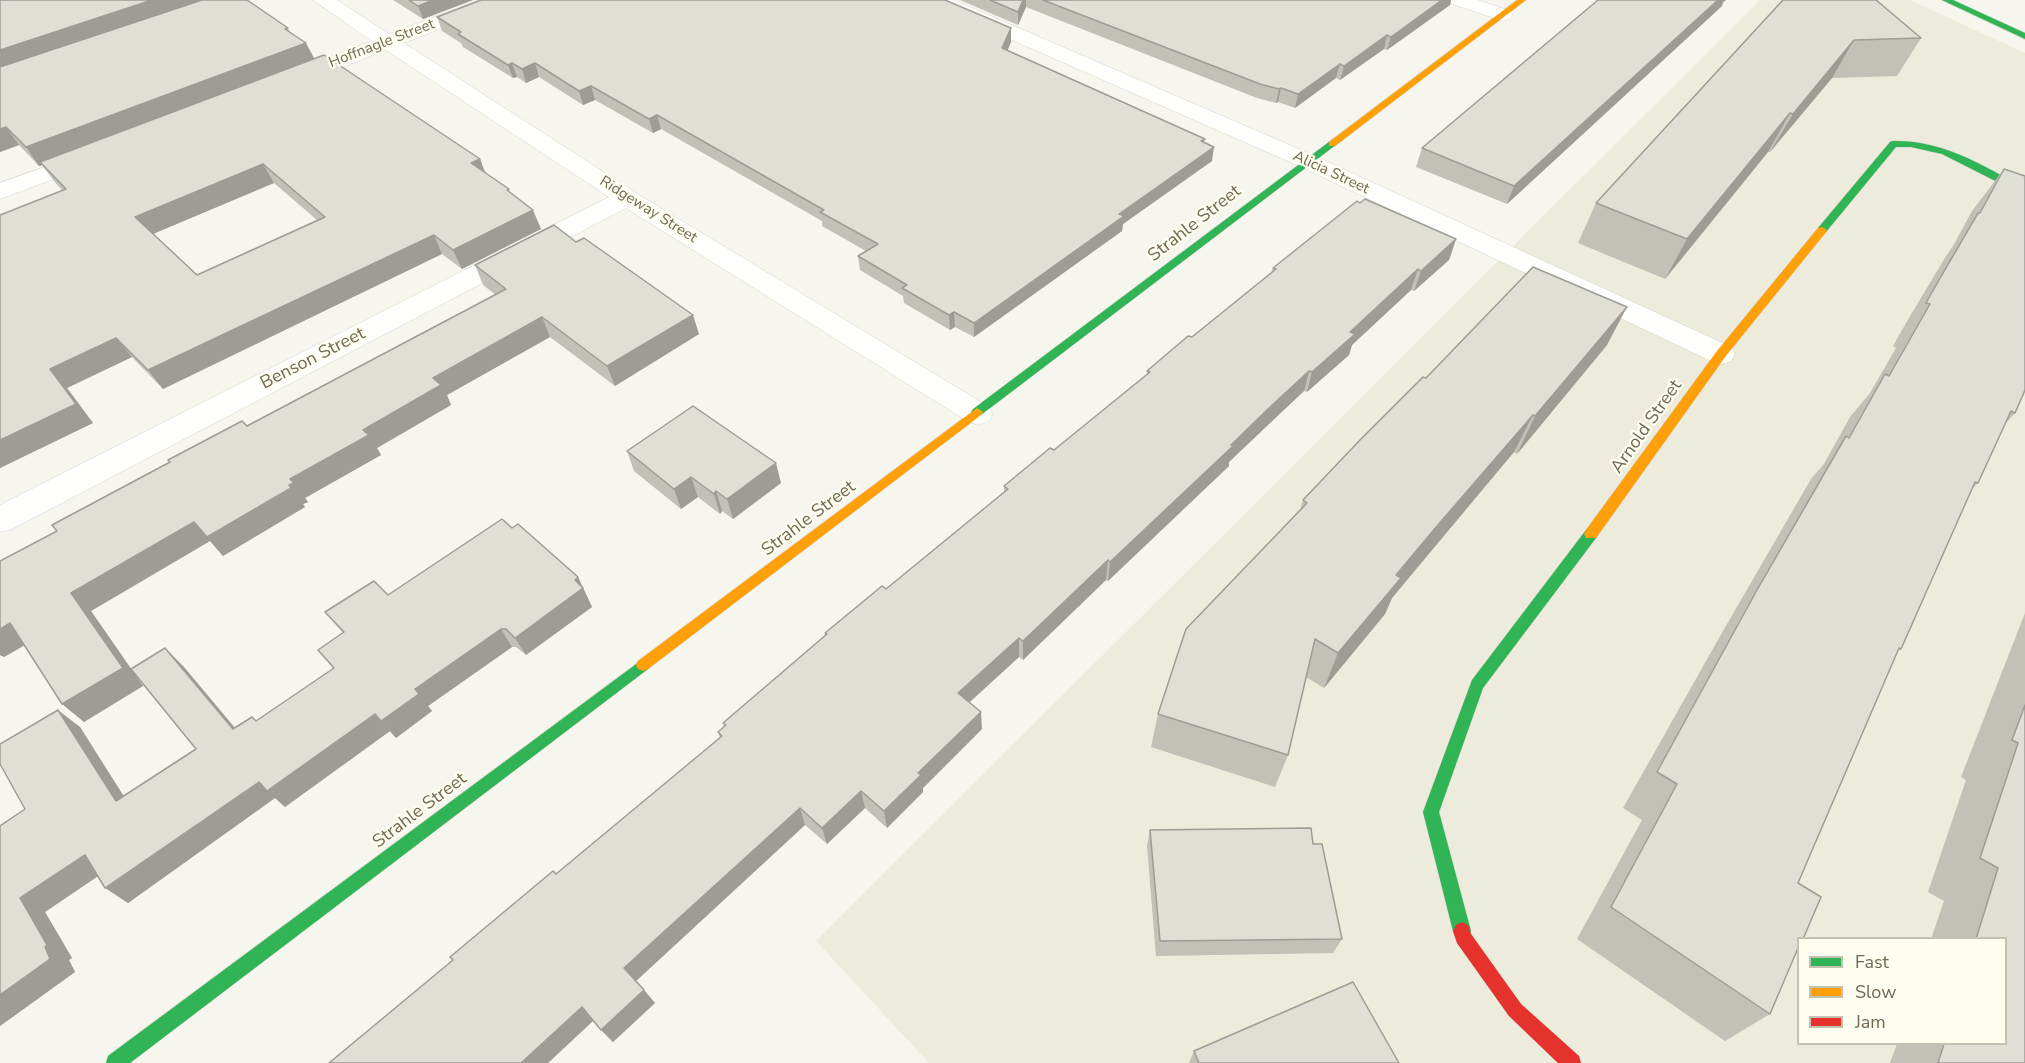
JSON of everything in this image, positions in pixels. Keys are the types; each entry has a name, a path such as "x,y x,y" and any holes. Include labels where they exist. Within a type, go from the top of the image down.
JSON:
{"street":[{"name":"Ridgeway Street","path":"322,0 627,198 978,414"},
{"name":"Hoffnagle Street","path":"277,85 497,0"},
{"name":"Alicia Street","path":"936,0 1306,161 1721,354"},
{"path":"1459,0 1503,15"},
{"name":"Strahle Street","path":"115,1063 978,414 1306,161 1522,0"},
{"path":"1946,0 2025,36"},
{"name":"Arnold Street","path":"1572,1063 1515,1010 1463,937 1431,812 1477,686 1632,480 1721,354 1893,144 1912,143 1938,150 2025,193"},
{"path":"0,192 111,149"},
{"name":"Benson Street","path":"0,520 627,198"}],"shaded area":[{"path":"1760,0 1910,0 2025,53 2025,1063 929,1063 816,941"}],"building":[{"path":"0,0 152,0 0,50"},
{"path":"202,0 247,0 306,43 26,147 6,127 0,129 0,67"},
{"path":"409,0 433,0 418,6"},
{"path":"481,0 945,0 1011,28 1002,48 1205,139 1201,141 1214,147 1119,214 1124,216 974,323 954,312 949,315 902,288 907,285 858,256 878,244 820,212 824,210 657,115 649,119 591,86 579,91 535,63 522,69 512,63 508,65 458,34 461,32 437,17"},
{"path":"990,0 1023,0 1018,12"},
{"path":"1043,0 1442,0 1391,37 1387,35 1344,66 1340,64 1298,94 1260,84"},
{"path":"1598,0 1718,0 1514,186 1422,148"},
{"path":"1783,0 1876,0 1921,38 1854,40 1793,114 1790,113 1687,239 1596,203"},
{"path":"324,55 480,159 471,163 509,189 507,190 533,210 453,250 434,235 148,370 116,338 50,369 76,404 0,440 0,215 66,189 40,162","holes":["263,164 325,217 197,275 135,217"]},
{"path":"2004,169 2025,176 2025,390 2015,413 2011,411 1978,483 1975,482 1901,649 1899,648 1798,883 1821,897 1804,937 1797,937 1797,950 1770,1014 1611,907 1677,784 1657,772 1757,590 1846,436 1849,438 1885,374 1889,376 1930,304 1926,303"},
{"path":"1365,199 1456,239 1421,271 1418,269 1350,332 1355,334 1312,372 1309,371 1269,408 1231,445 1233,446 1110,562 1108,560 1023,641 1019,638 958,693 981,712 918,773 921,775 884,811 861,791 822,828 800,808 624,968 644,990 601,1030 582,1007 521,1063 329,1063 453,960 450,957 553,871 556,874 722,736 718,732 726,725 723,723 827,634 825,633 882,586 886,589 1008,489 1004,486 1050,448 1054,450 1150,372 1147,371 1188,336 1192,337 1357,201 1360,203"},
{"path":"554,225 576,242 584,238 693,315 607,366 542,317 433,378 441,385 363,430 369,435 290,479 294,483 289,485 291,488 207,537 194,522 71,593 123,668 62,704 10,623 0,629 0,561 57,531 52,525 170,462 168,460 242,421 247,426 506,289 475,265"},
{"path":"1533,267 1627,307 1396,575 1401,578 1338,653 1315,639 1288,755 1158,714 1186,629 1307,503 1303,500 1360,440 1423,377 1426,378"},
{"path":"693,406 776,463 727,499 716,491 714,494 691,477 674,489 627,451"},
{"path":"502,519 512,528 518,524 578,577 575,580 583,588 515,638 506,629 501,629 415,689 419,694 381,721 375,714 267,791 259,782 105,888 85,855 20,898 47,945 45,947 50,959 0,995 0,826 25,809 0,764 0,744 58,710 116,801 196,749 131,669 165,648 233,729 252,717 256,721 334,668 318,650 344,632 325,612 374,581 388,595"},
{"path":"2025,705 2025,1063 1938,1063 1944,1045 2007,1045 2007,937 1977,937 1998,868 1980,858 2018,743 2012,740"},
{"path":"1311,828 1313,844 1322,844 1342,939 1160,941 1150,830"},
{"path":"1353,982 1399,1063 1199,1063 1194,1051"}],"traffic: fast":[{"path":"1946,0 2025,36"},
{"path":"977,412 1332,144"},
{"path":"1822,230 1893,144 1928,146 1962,158 2025,193"},
{"path":"1462,931 1431,812 1477,685 1591,534"},
{"path":"115,1063 643,665"}],"traffic: slow":[{"path":"1332,144 1522,0"},
{"path":"1591,534 1721,354 1822,230"},
{"path":"643,665 977,412"}],"traffic: jam":[{"path":"1462,931 1463,937 1515,1010 1572,1063"}]}
